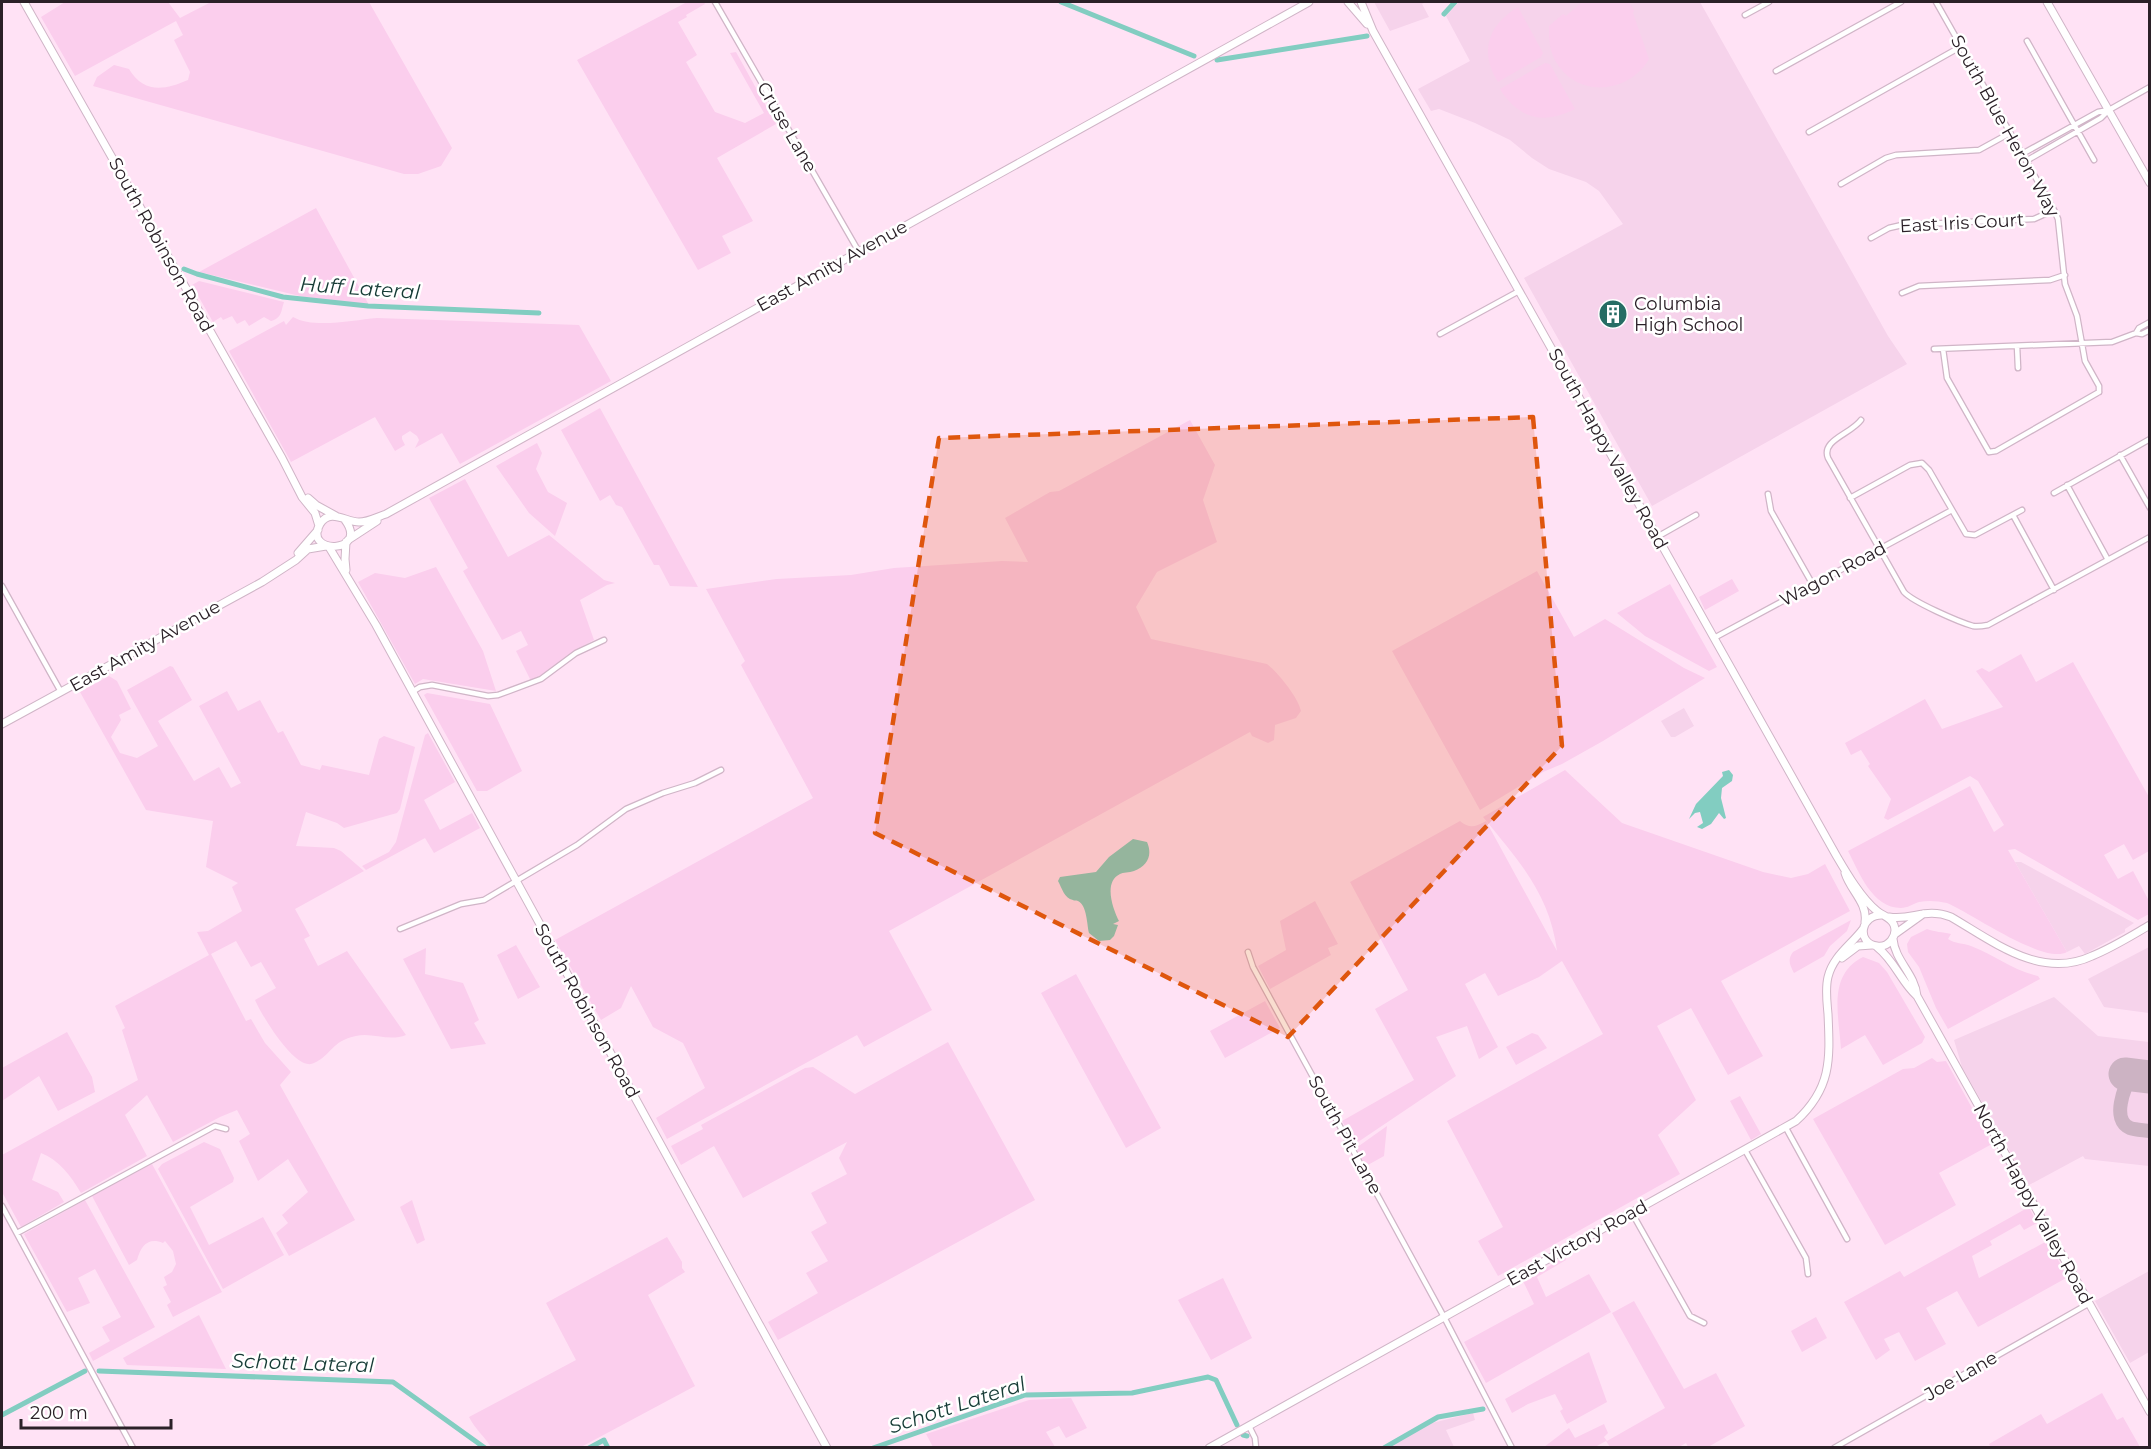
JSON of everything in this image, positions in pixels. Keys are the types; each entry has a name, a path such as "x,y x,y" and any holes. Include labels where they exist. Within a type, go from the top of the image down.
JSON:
{"main road":[{"name":"South Robinson Road","path":"24,2 302,497 315,513 319,528"},
{"name":"East Amity Avenue","path":"1278,18 1300,2"},
{"name":"East Amity Avenue","path":"347,541 386,514 1309,2"},
{"name":"South Happy Valley Road","path":"1348,2 1373,31"},
{"name":"South Happy Valley Road","path":"1361,2 1373,31 1843,867"},
{"path":"2048,2 2150,183"},
{"name":"South Robinson Road","path":"298,487 316,505 336,516"},
{"name":"East Amity Avenue","path":"345,520 362,522 386,514"},
{"path":"336,516 345,520 350,530 347,541 341,546 328,546 319,538 319,528 325,519 336,516"},
{"name":"East Amity Avenue","path":"287,566 319,528"},
{"name":"South Robinson Road","path":"347,541 345,559 348,575"},
{"name":"South Robinson Road","path":"328,546 348,575 827,1448"},
{"name":"East Amity Avenue","path":"2,724 262,582 313,547 328,546"},
{"path":"1843,867 1869,904 1894,924 1894,937"},
{"path":"1843,867 1847,881 1864,908 1866,939 1874,945"},
{"path":"1864,926 1873,916 1901,918 1941,913 2020,956 2054,964 2091,957 2150,925"},
{"path":"1834,962 1858,946 1885,946 1923,914"},
{"name":"East Victory Road","path":"1209,1448 1796,1121 1813,1103 1825,1080 1830,1056 1827,978 1837,957 1864,926"},
{"name":"North Happy Valley Road","path":"1894,937 1896,955 1913,981 1917,996 2150,1412"},
{"name":"North Happy Valley Road","path":"1874,945 1889,957 1917,996"}],"street":[{"name":"Cruse Lane","path":"715,2 859,252"},
{"path":"1745,15 1769,2"},
{"path":"1776,71 1901,2"},
{"name":"South Blue Heron Way","path":"1936,2 2058,219 2060,251 2066,284 2077,316 2085,361 2099,392"},
{"path":"2027,41 2094,160"},
{"path":"1809,132 1962,46"},
{"path":"2026,160 2101,118 2109,110 2150,87"},
{"path":"2022,154 2098,112 2109,110"},
{"path":"1841,184 1886,158 1896,155 1979,150 2010,133"},
{"name":"East Iris Court","path":"1871,238 1888,228 1902,225 2034,219 2054,210"},
{"path":"1902,293 1919,286 2050,280 2065,275"},
{"path":"1440,334 1519,291"},
{"path":"2136,333 2139,328 2150,322"},
{"path":"1934,350 2112,342 2150,330"},
{"path":"2017,346 2018,368"},
{"path":"1943,349 1947,378 1989,455 2099,392 2107,395"},
{"path":"1861,420 1853,430 1833,441 1827,448 1828,458 1908,597 1974,626 1988,625 2150,537"},
{"path":"2054,493 2150,439"},
{"path":"2120,455 2150,508"},
{"path":"1851,498 1910,465 1922,463 1929,470 1963,530 1971,536 2022,510"},
{"path":"2067,485 2108,560"},
{"path":"1768,494 1771,511 1813,585"},
{"name":"Wagon Road","path":"1714,638 1952,510"},
{"path":"1657,537 1696,515"},
{"path":"2013,515 2054,590"},
{"path":"2,586 61,692"},
{"path":"412,692 420,687 432,685 488,696 498,695 541,679 576,653 604,640"},
{"path":"400,929 461,904 484,900 577,845 626,809 695,783 721,770"},
{"name":"South Pit Lane","path":"1248,952 1253,967 1444,1317 1512,1448"},
{"path":"17,1233 215,1126 226,1129"},
{"path":"1786,1128 1847,1239"},
{"path":"1745,1150 1806,1258 1808,1274"},
{"path":"2,1206 133,1448"},
{"path":"1632,1213 1690,1316 1704,1323"},
{"name":"Joe Lane","path":"1834,1448 2088,1304"},
{"path":"1248,1426 1255,1438 1256,1448"}],"highlighted area":[{"path":"1533,417 1562,746 1288,1037 875,833 939,438"}],"shaded area":[{"path":"65,2 168,2 180,18 211,2 369,2 452,148 441,166 418,174 404,174 93,86 97,77 114,65 129,69 141,83 156,88 188,80 190,72 174,40 183,35 176,21 75,76 41,17"},
{"path":"687,2 704,2 705,4 678,22 697,55 686,62 715,112 745,123 764,113 730,53 736,52 776,124 717,158 753,221 722,236 731,253 698,270 577,60"},
{"path":"1374,2 1426,2 1422,4 1429,17 1390,31"},
{"path":"1459,2 1700,2 1888,336 1907,364 1652,506 1524,278 1623,224 1599,191 1586,182 1549,169 1510,140 1475,123 1439,109 1431,111 1418,89 1470,61 1446,16"},
{"path":"1582,2 1629,2 1634,10 1633,13 1649,59 1640,71 1628,80 1615,85 1587,86 1574,81 1554,58 1550,46 1549,26 1563,14 1566,16"},
{"path":"1518,7 1543,53 1541,57 1498,82 1489,60 1490,40 1500,22"},
{"path":"1545,63 1550,64 1575,109 1542,118 1524,113 1515,107 1500,89"},
{"path":"316,208 369,305 304,297 199,272"},
{"path":"199,281 284,302 281,314 275,320 271,321 264,317 249,326 245,320 237,324 232,316 223,320 221,317 213,322 192,285"},
{"path":"293,317 302,321 322,323 377,318 579,325 611,381 460,464 442,433 415,448 419,440 410,431 402,436 405,445 395,451 375,417 291,462 229,351 284,321 286,325"},
{"path":"600,408 698,587 670,586 659,565 654,565 622,507 616,505 610,495 600,501 561,430"},
{"path":"1190,420 1215,465 1203,500 1217,542 1157,572 1136,607 1151,639 1267,664 1282,679 1296,699 1301,711 1296,718 1275,725 1274,740 1268,743 1252,736 1250,732 889,931 932,1010 864,1047 857,1035 667,1139 656,1118 705,1088 683,1043 653,1027 631,986 621,1008 601,1020 555,940 813,798 741,665 745,661 706,589 777,579 851,575 894,568 1002,561 1028,562 1005,518 1050,492 1059,491"},
{"path":"537,443 542,453 536,469 548,492 567,503 555,536 529,513 496,466"},
{"path":"465,479 508,557 549,535 604,580 615,583 580,600 594,640 531,681 516,651 528,645 521,631 502,640 463,571 468,568 429,498"},
{"path":"436,567 483,651 496,691 423,679 415,684 358,582 375,573 405,578"},
{"path":"1537,571 1574,637 1605,619 1684,668 1705,678 1603,741 1543,772 1480,810 1392,651"},
{"path":"1732,579 1739,591 1705,610 1699,597"},
{"path":"1670,584 1717,667 1709,671 1645,636 1617,613"},
{"path":"2021,654 2036,682 2073,662 2149,797 2149,851 2133,860 2124,844 2104,855 2118,879 2133,871 2149,901 2149,914 2138,920 2015,849 2008,850 2067,952 2056,954 2025,945 1947,903 1926,901 1903,908 1882,902 1874,896 1862,878 1848,851 1970,786 1994,832 2004,825 1978,781 1970,776 1888,820 1884,818 1891,799 1868,766 1870,764 1861,750 1851,755 1845,743 1925,699 1942,729 2003,707 1976,671 1982,668 1989,672"},
{"path":"170,666 173,667 192,700 158,721 194,781 219,767 231,788 241,783 199,706 227,691 238,711 260,700 278,733 283,731 301,765 320,770 322,765 369,775 379,739 384,736 415,747 400,809 397,813 344,828 337,823 306,812 296,846 334,848 341,851 364,871 295,909 310,936 304,939 318,966 347,951 406,1035 393,1038 362,1035 348,1038 341,1041 320,1060 307,1064 289,1051 280,1040 255,1000 276,988 261,962 251,967 236,941 211,954 246,1021 251,1019 265,1043 291,1072 280,1085 355,1220 289,1256 276,1233 288,1223 282,1215 308,1192 288,1159 258,1181 239,1141 250,1134 237,1110 173,1142 147,1095 125,1115 147,1156 81,1193 64,1169 41,1153 32,1180 58,1192 64,1202 21,1227 2,1192 2,1155 138,1080 122,1030 125,1028 115,1006 209,955 197,932 208,931 242,911 232,887 238,883 206,867 213,821 146,810 80,692 109,676 117,681 131,709 119,715 121,720 111,737 120,753 137,758 158,746 127,690"},
{"path":"427,693 490,704 522,771 487,791 477,791 424,695"},
{"path":"1684,708 1694,726 1671,737 1661,721"},
{"path":"428,733 455,782 424,800 440,830 472,813 480,828 434,853 425,838 366,870 362,866 389,852 396,842 425,735"},
{"path":"1565,770 1622,823 1763,872 1791,878 1808,874 1825,864 1850,911 1721,981 1763,1056 1728,1075 1691,1008 1657,1026 1696,1100 1658,1135 1680,1174 1498,1276 1478,1241 1503,1227 1447,1121 1603,1034 1562,961 1539,977 1498,996 1485,973 1465,984 1498,1047 1479,1059 1467,1026 1436,1037 1456,1076 1355,1144 1342,1121 1414,1080 1375,1009 1408,990 1350,882 1460,821 1473,826 1486,821 1557,951 1553,931 1540,895 1520,863 1483,817"},
{"path":"1729,770 1733,775 1732,781 1722,788 1721,798 1726,818 1724,819 1719,813 1711,824 1702,829 1697,827 1703,823 1700,812 1695,813 1689,819 1696,804 1723,776 1722,772"},
{"path":"1133,839 1147,842 1148,860 1139,869 1121,873 1115,878 1112,883 1111,896 1119,921 1113,924 1118,925 1110,940 1099,941 1089,933 1085,911 1081,903 1067,897 1058,881 1060,877 1096,872 1109,857"},
{"path":"2015,862 2021,862 2134,923 2125,929 2125,932 2085,954 2079,946 2067,952"},
{"path":"1315,901 1338,944 1328,948 1331,955 1270,989 1258,966 1286,950 1280,921"},
{"path":"1851,920 1847,931 1830,946 1824,956 1794,973 1790,965 1793,952"},
{"path":"1927,929 1951,934 1948,939 1951,941 1980,950 2020,970 2038,976 2040,979 1948,1029 1936,1008 1919,967 1908,952 1907,944 1911,937"},
{"path":"516,945 540,987 518,999 497,955"},
{"path":"2149,947 2149,1013 2104,1007 2088,979"},
{"path":"426,948 425,974 463,983 479,1020 474,1023 486,1044 451,1049 403,959"},
{"path":"1863,957 1879,963 1887,972 1925,1037 1922,1043 1883,1065 1865,1035 1841,1049 1838,1010 1840,985 1844,974"},
{"path":"1076,974 1161,1128 1126,1148 1041,993"},
{"path":"2054,997 2098,1036 2149,1042 2149,1166 2085,1159 2083,1156 2029,1185 1962,1067 1954,1040"},
{"path":"1265,1001 1280,1028 1225,1058 1210,1031"},
{"path":"67,1032 92,1077 95,1092 58,1111 39,1076 2,1101 2,1068"},
{"path":"1532,1033 1538,1035 1547,1048 1516,1065 1506,1047"},
{"path":"948,1042 1035,1200 778,1340 768,1322 818,1293 806,1273 828,1261 811,1232 827,1223 811,1193 847,1174 839,1158 847,1142 743,1198 714,1146 681,1165 671,1146 703,1129 701,1125 805,1068 813,1067 855,1094"},
{"path":"1932,1058 1937,1062 1946,1061 1992,1144 1939,1173 1956,1205 1885,1245 1813,1119 1903,1069 1914,1068"},
{"path":"1740,1096 1761,1134 1751,1140 1730,1101"},
{"path":"1387,1126 1384,1156 1366,1166 1356,1148"},
{"path":"204,1142 220,1149 234,1178 233,1182 190,1207 209,1245 263,1217 284,1255 223,1289 158,1169 162,1164"},
{"path":"152,1164 222,1292 173,1317 167,1305 171,1302 163,1287 167,1285 164,1277 172,1272 176,1264 173,1251 165,1241 163,1243 149,1242 143,1247 137,1260 129,1265 92,1196"},
{"path":"85,1200 155,1327 93,1361 89,1353 110,1341 102,1327 121,1317 95,1269 78,1278 90,1303 67,1312 24,1234"},
{"path":"412,1200 425,1240 417,1244 400,1207"},
{"path":"2029,1207 2037,1223 2024,1230 2020,1224 1990,1241 1992,1245 1972,1256 1979,1278 2047,1241 2068,1277 1978,1327 1957,1291 1926,1308 1946,1344 1915,1361 1899,1332 1884,1339 1890,1350 1876,1360 1844,1302 1900,1271 1904,1277"},
{"path":"667,1237 682,1262 685,1272 648,1295 695,1386 581,1447 491,1447 469,1417 576,1360 546,1303"},
{"path":"1565,1257 1566,1260 1537,1277 1546,1297 1589,1274 1611,1312 1486,1383 1464,1342 1534,1304 1523,1281"},
{"path":"2149,1271 2149,1352 2130,1363 2095,1301"},
{"path":"1223,1278 1252,1338 1211,1360 1178,1300"},
{"path":"1634,1301 1684,1389 1716,1373 1745,1426 1708,1447 1688,1447 1686,1443 1679,1447 1610,1447 1606,1441 1595,1447 1544,1447 1569,1428 1575,1438 1604,1424 1608,1433 1604,1437 1607,1441 1665,1408 1612,1313"},
{"path":"199,1315 226,1369 127,1365 123,1358"},
{"path":"1816,1317 1827,1338 1802,1352 1791,1331"},
{"path":"1589,1352 1607,1402 1567,1424 1560,1411 1563,1409 1555,1394 1512,1413 1505,1399"},
{"path":"2102,1393 2117,1420 2123,1417 2140,1447 1991,1448 1989,1444 2041,1414 2047,1424"},
{"path":"1071,1398 1087,1428 1066,1438 1059,1426 1046,1432 1055,1447 933,1447 926,1434 1029,1400"},
{"path":"1473,1413 1475,1420 1446,1430 1454,1447 1385,1447 1428,1424"}],"waterway":[{"path":"1061,2 1194,56"},
{"path":"1444,14 1455,2"},
{"path":"1217,60 1367,36"},
{"name":"Huff Lateral","path":"184,269 283,297 368,306 539,313"},
{"name":"Schott Lateral","path":"2,1415 85,1371"},
{"name":"Schott Lateral","path":"99,1371 393,1382 485,1448"},
{"name":"Schott Lateral","path":"873,1448 1025,1395 1132,1393 1208,1377 1216,1380 1237,1425"},
{"name":"Schott Lateral","path":"1384,1448 1438,1417 1483,1409"},
{"name":"Schott Lateral","path":"1243,1435 1247,1436"},
{"name":"Schott Lateral","path":"589,1448 604,1440 608,1448"}],"taxiway":[{"path":"2132,1075 2123,1095 2121,1118 2130,1128 2150,1131"}],"runway":[{"path":"2125,1074 2150,1077"}],"place":[{"name":"Columbia High School","path":"1613,314"}]}
